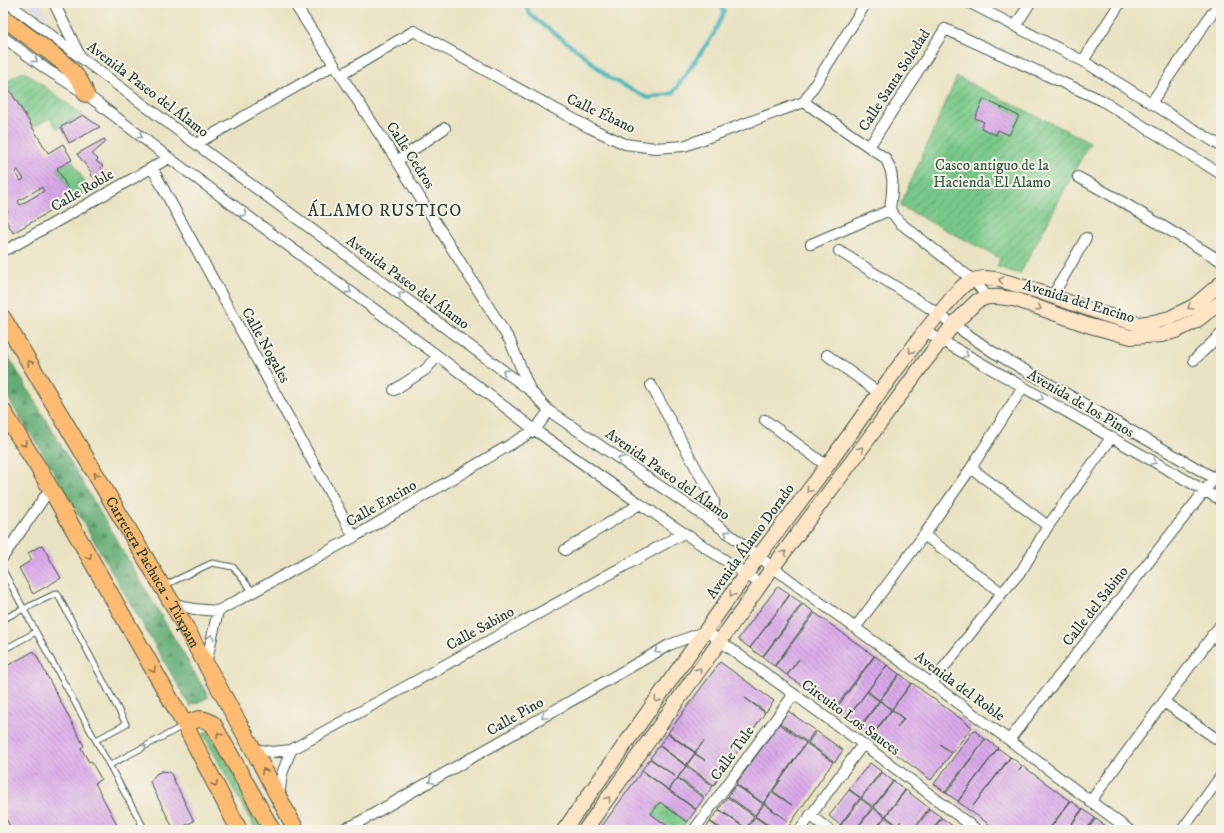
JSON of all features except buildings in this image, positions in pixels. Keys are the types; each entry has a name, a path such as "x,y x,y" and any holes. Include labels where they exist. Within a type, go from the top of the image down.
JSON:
{"main road":[{"path":"3,17 66,65 76,76 86,94"},
{"name":"Carretera Pachuca - Túxpam","path":"3,318 172,603 296,830"},
{"path":"3,411 41,472 185,725 239,830"},
{"path":"185,725 196,719 205,719 213,724 272,830"}],"street":[{"name":"Avenida Paseo del Álamo","path":"8,3 530,391 549,411 713,522 773,567"},
{"path":"54,3 81,58"},
{"name":"Calle Cedros","path":"294,3 397,161 510,341 530,391"},
{"path":"585,830 628,772 773,567 940,340 976,301 988,297 973,280 900,222 890,210 893,179 891,168 885,158 804,102 866,3"},
{"path":"970,3 1016,25 1083,61 1221,146"},
{"path":"1016,25 1030,3"},
{"path":"1083,61 1120,3"},
{"path":"1151,103 1219,3"},
{"name":"Calle Santa Soledad","path":"869,147 945,28 1101,100 1221,174"},
{"name":"Calle Ébano","path":"341,75 414,31 588,127 625,144 655,148 684,146 804,102"},
{"path":"3,37 46,68 86,94 169,158 438,356 534,430 640,504 761,584"},
{"path":"196,144 334,65"},
{"path":"397,161 445,128"},
{"name":"Calle Roble","path":"3,258 6,249 169,158"},
{"name":"Calle Nogales","path":"152,168 354,537"},
{"path":"1078,177 1221,261"},
{"path":"811,244 890,210"},
{"path":"1052,297 1086,238"},
{"name":"Avenida de los Pinos","path":"840,251 938,314 993,352 1078,401 1219,477"},
{"name":"Avenida del Encino","path":"973,280 984,278 996,279 1138,324 1170,318 1194,306 1221,283"},
{"name":"Avenida Álamo Dorado","path":"564,830 758,557 828,466 879,393 938,314 964,285 973,280"},
{"name":"Avenida del Encino","path":"988,297 1014,299 1090,326 1131,337 1162,335 1178,330 1196,321 1221,302"},
{"name":"Avenida de los Pinos","path":"926,331 1220,499"},
{"path":"1194,360 1221,334"},
{"path":"828,355 879,393"},
{"path":"394,390 426,370 438,356"},
{"path":"651,385 714,501 713,522"},
{"path":"855,628 924,535 971,468 1023,387"},
{"path":"1066,412 1078,401"},
{"name":"Calle Encino","path":"218,611 354,537 534,430 549,411"},
{"path":"765,420 828,466"},
{"path":"931,684 1002,593 1022,570 1048,526 1111,438"},
{"path":"971,468 1048,526"},
{"name":"Calle del Sabino","path":"1009,740 1205,491 1219,477"},
{"path":"3,557 50,489"},
{"path":"564,550 640,504"},
{"name":"Calle Sabino","path":"253,749 272,752 291,750 684,533"},
{"path":"924,535 1002,593"},
{"name":"Avenida del Roble","path":"773,567 1129,830"},
{"path":"172,603 194,609 218,611 206,664"},
{"path":"1090,802 1221,624"},
{"name":"Circuito Los Sauces","path":"706,631 863,744 978,830"},
{"name":"Calle Pino","path":"340,830 354,825 669,645 706,631"},
{"path":"1212,635 1221,641"},
{"name":"Calle Tule","path":"694,830 794,694"},
{"path":"1164,702 1221,742"},
{"path":"800,830 863,744"},
{"path":"278,798 282,774 291,750"},
{"path":"612,762 628,772"},
{"path":"1182,830 1221,776"},
{"path":"810,815 829,830"}],"lane":[{"path":"1131,337 1138,324"},
{"path":"162,586 212,563 233,567 253,592"},
{"path":"3,570 145,830"},
{"path":"3,619 57,593 126,724 96,740"},
{"path":"3,650 36,632"},
{"path":"110,765 185,725"}],"shaded area":[{"path":"27,3 39,3 47,18"}],"green space":[{"path":"24,71 83,115 57,129 50,118 33,127 5,82"},
{"name":"Casco antiguo de la Hacienda El Alamo","path":"957,77 1090,142 1020,274 997,267 1000,258 900,206"},
{"path":"72,160 89,189 73,198 57,168"},
{"path":"3,347 209,697 190,706 41,450 3,391"},
{"path":"209,731 267,830 256,830 203,733"},
{"path":"660,803 687,822 681,830 673,830 652,814"}],"waterway":[{"path":"524,3 531,16 580,52 609,78 648,98 673,93 713,35 724,12 720,3"}],"district":[{"name":"ÁLAMO RUSTICO","path":"385,210"}]}
